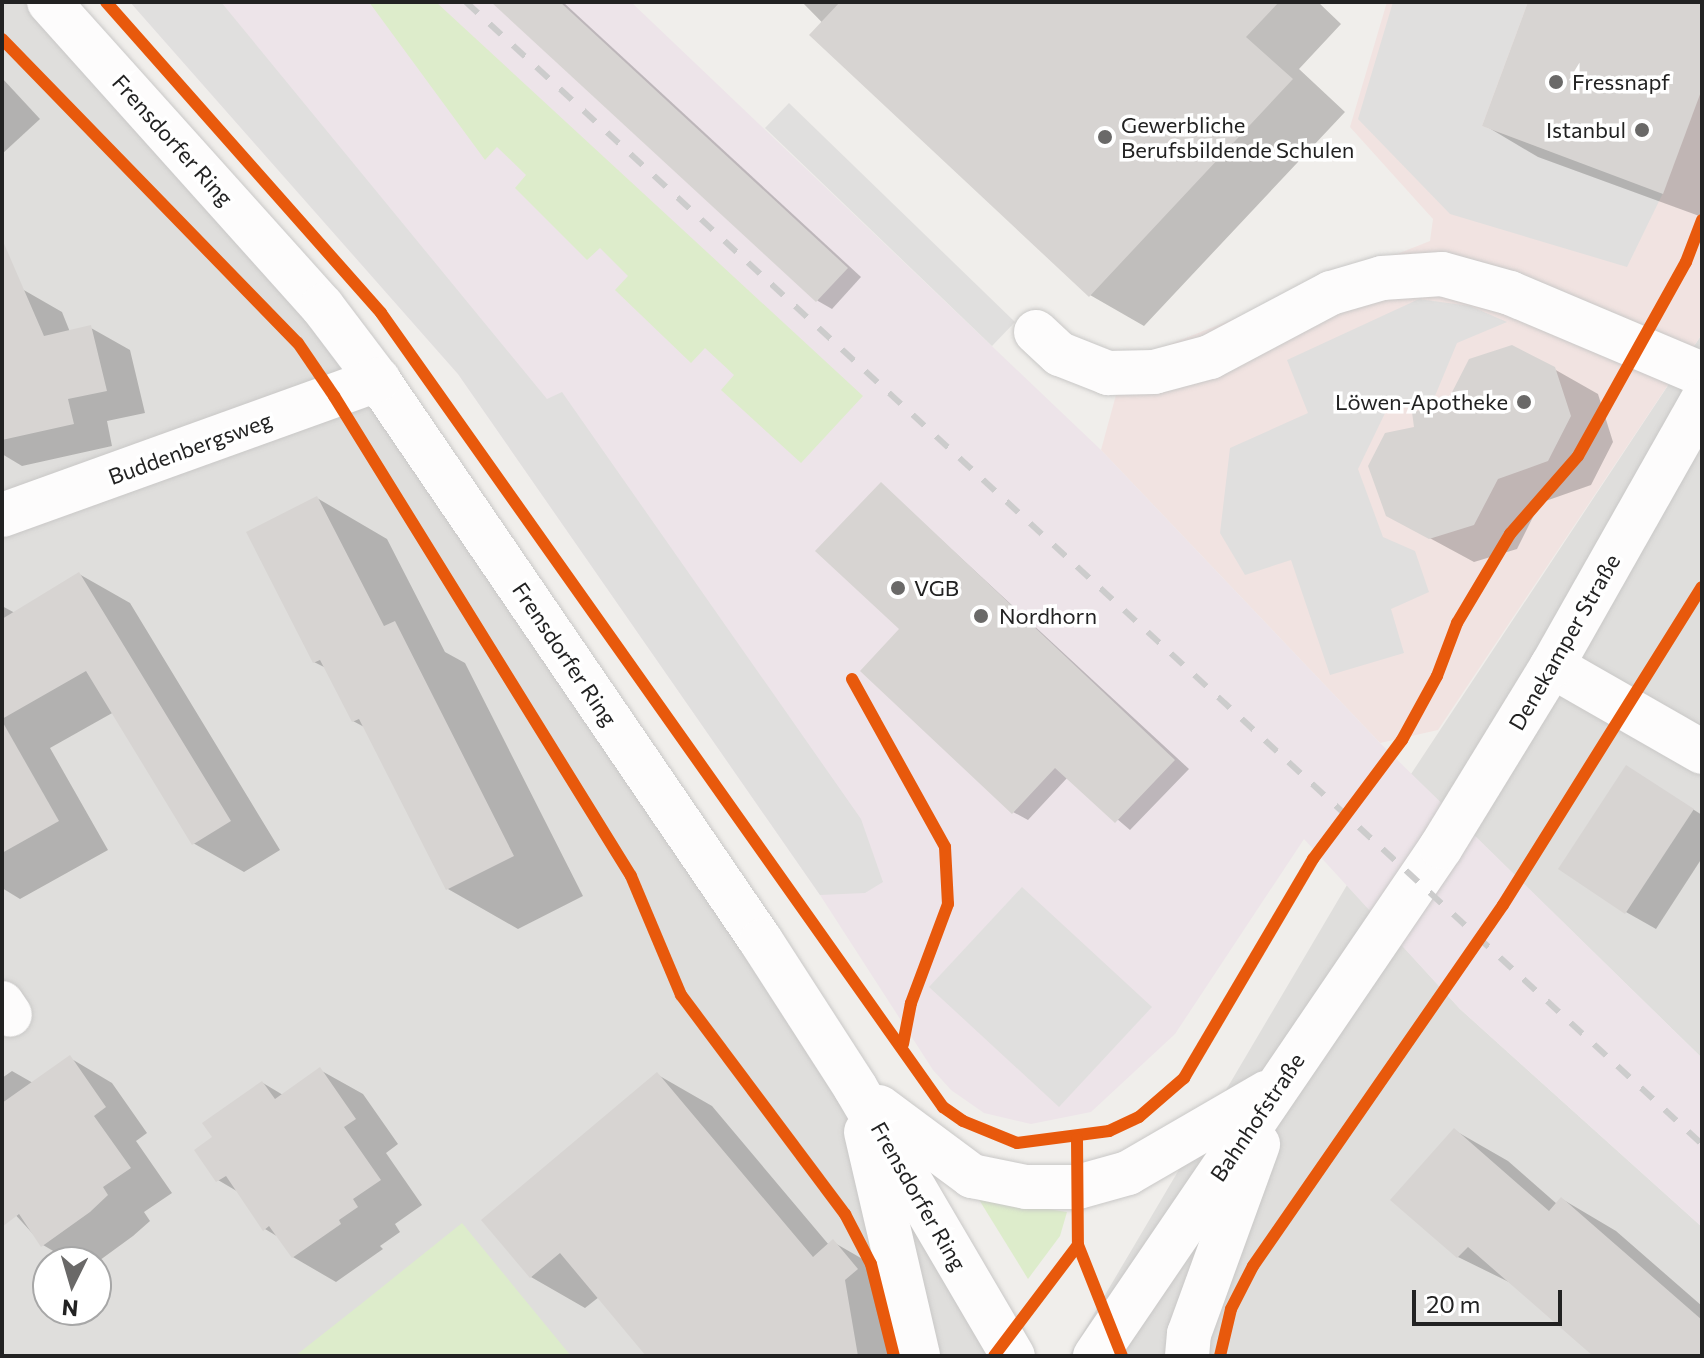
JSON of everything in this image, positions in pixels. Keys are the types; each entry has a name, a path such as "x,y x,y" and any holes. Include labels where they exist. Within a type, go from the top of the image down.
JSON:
{"street":[{"name":"Frensdorfer Ring","path":"49,2 322,306 378,380 855,1087 1013,1356"},
{"path":"1036,332 1060,354 1108,373 1154,372 1210,357 1331,293 1382,278 1442,274 1510,293 1702,374"},
{"name":"Buddenbergsweg","path":"2,515 378,380"},
{"name":"Denekamper Straße","path":"1418,879 1552,666 1702,401"},
{"path":"1552,666 1702,752"},
{"name":"Bahnhofstraße","path":"1095,1356 1418,879"},
{"path":"855,1087 972,1176 1039,1187 1078,1187 1128,1173 1279,1085"},
{"path":"1187,1356 1189,1334 1279,1085"},
{"path":"855,1087 918,1356"}],"shaded area":[{"path":"2,2 24,2 301,303 1029,1356 2,1356"},
{"path":"130,2 631,2 1101,450 1380,743 1702,1058 1702,1227 1460,1009 1304,839 1175,1034 1091,1112 1031,1124 984,1113 951,1090 933,1070 820,895 458,374"},
{"path":"130,2 221,2 547,399 562,392 861,819 883,882 865,893 820,895 458,374"},
{"path":"1387,2 1702,2 1702,334 1438,730 1380,743 1101,450 1125,362 1430,241 1433,219 1350,127"},
{"path":"1393,2 1528,2 1482,126 1663,193 1627,267 1450,214 1358,119"},
{"path":"789,103 1015,322 992,346 765,128"},
{"path":"1419,299 1470,306 1507,322 1457,343 1435,396 1388,407 1358,469 1383,537 1415,551 1429,592 1391,609 1404,653 1330,675 1291,560 1245,575 1220,533 1230,448 1308,413 1287,360"},
{"path":"1702,334 1702,1058 1411,774"},
{"path":"1347,885 1460,1009 1702,1227 1702,1356 1069,1356"},
{"path":"1022,887 1152,1007 1059,1107 929,987"}],"green space":[{"path":"369,2 436,2 863,396 801,463 721,390 734,375 705,348 691,363 615,290 628,276 600,248 587,260 515,188 526,175 497,147 485,160"},
{"path":"978,1198 1067,1212 1060,1236 1028,1279"},
{"path":"462,1223 571,1356 295,1356 361,1304"}],"building":[{"path":"491,2 560,2 848,268 816,302"},
{"name":"Gewerbliche Berufsbildende Schulen","path":"840,2 1279,2 1246,37 1293,79 1089,297 809,35"},
{"path":"1528,2 1702,2 1702,89 1663,194 1482,126"},
{"path":"2,239 44,336 91,325 107,391 68,399 74,424 2,440"},
{"path":"1512,345 1555,367 1571,416 1548,461 1498,479 1474,525 1429,539 1386,516 1368,466 1385,433 1414,427 1412,412 1446,404 1469,359"},
{"path":"881,482 1175,760 1115,823 1055,768 1012,814 860,671 899,629 815,551"},
{"path":"317,496 384,626 395,621 514,856 446,890 359,719 352,722 320,660 313,663 246,532"},
{"path":"79,572 231,821 192,845 86,671 2,719 2,619"},
{"path":"2,721 59,821 2,853"},
{"path":"1626,765 1694,809 1625,914 1558,869"},
{"path":"70,1055 106,1107 94,1116 131,1168 103,1187 108,1195 90,1212 42,1246 19,1214 2,1227 2,1103"},
{"path":"320,1067 356,1119 344,1127 381,1180 353,1199 358,1207 339,1220 341,1224 292,1258 269,1226 263,1231 226,1176 216,1182 194,1150 212,1137 202,1123 262,1081 275,1099"},
{"path":"657,1072 813,1257 833,1239 858,1269 845,1280 858,1356 646,1356 560,1253 530,1278 481,1220"},
{"path":"1454,1128 1549,1211 1561,1197 1702,1320 1702,1356 1593,1356 1468,1247 1457,1258 1390,1200"}],"railway":[{"path":"466,2 1702,1144"}],"cycle path":[{"path":"106,2 381,313 943,1107 963,1121 1017,1143 1109,1131 1139,1117 1184,1078 1313,859 1402,740 1437,676 1457,623 1510,534 1578,456 1686,262 1702,220"},
{"path":"2,39 298,343 334,396 631,876 681,995 845,1214 871,1264 894,1356"},
{"path":"1220,1356 1231,1309 1253,1266 1503,905 1702,587"},
{"path":"852,679 945,847 948,904 911,1003 903,1044"},
{"path":"1077,1139 1078,1245 1122,1356"},
{"path":"994,1356 1078,1245"}],"place":[{"name":"Fressnapf","path":"1556,82"},
{"name":"Istanbul","path":"1642,130"},
{"name":"Gewerbliche Berufsbildende Schulen","path":"1105,137"},
{"name":"Löwen-Apotheke","path":"1524,402"},
{"name":"VGB","path":"898,588"},
{"name":"Nordhorn","path":"981,616"}]}
